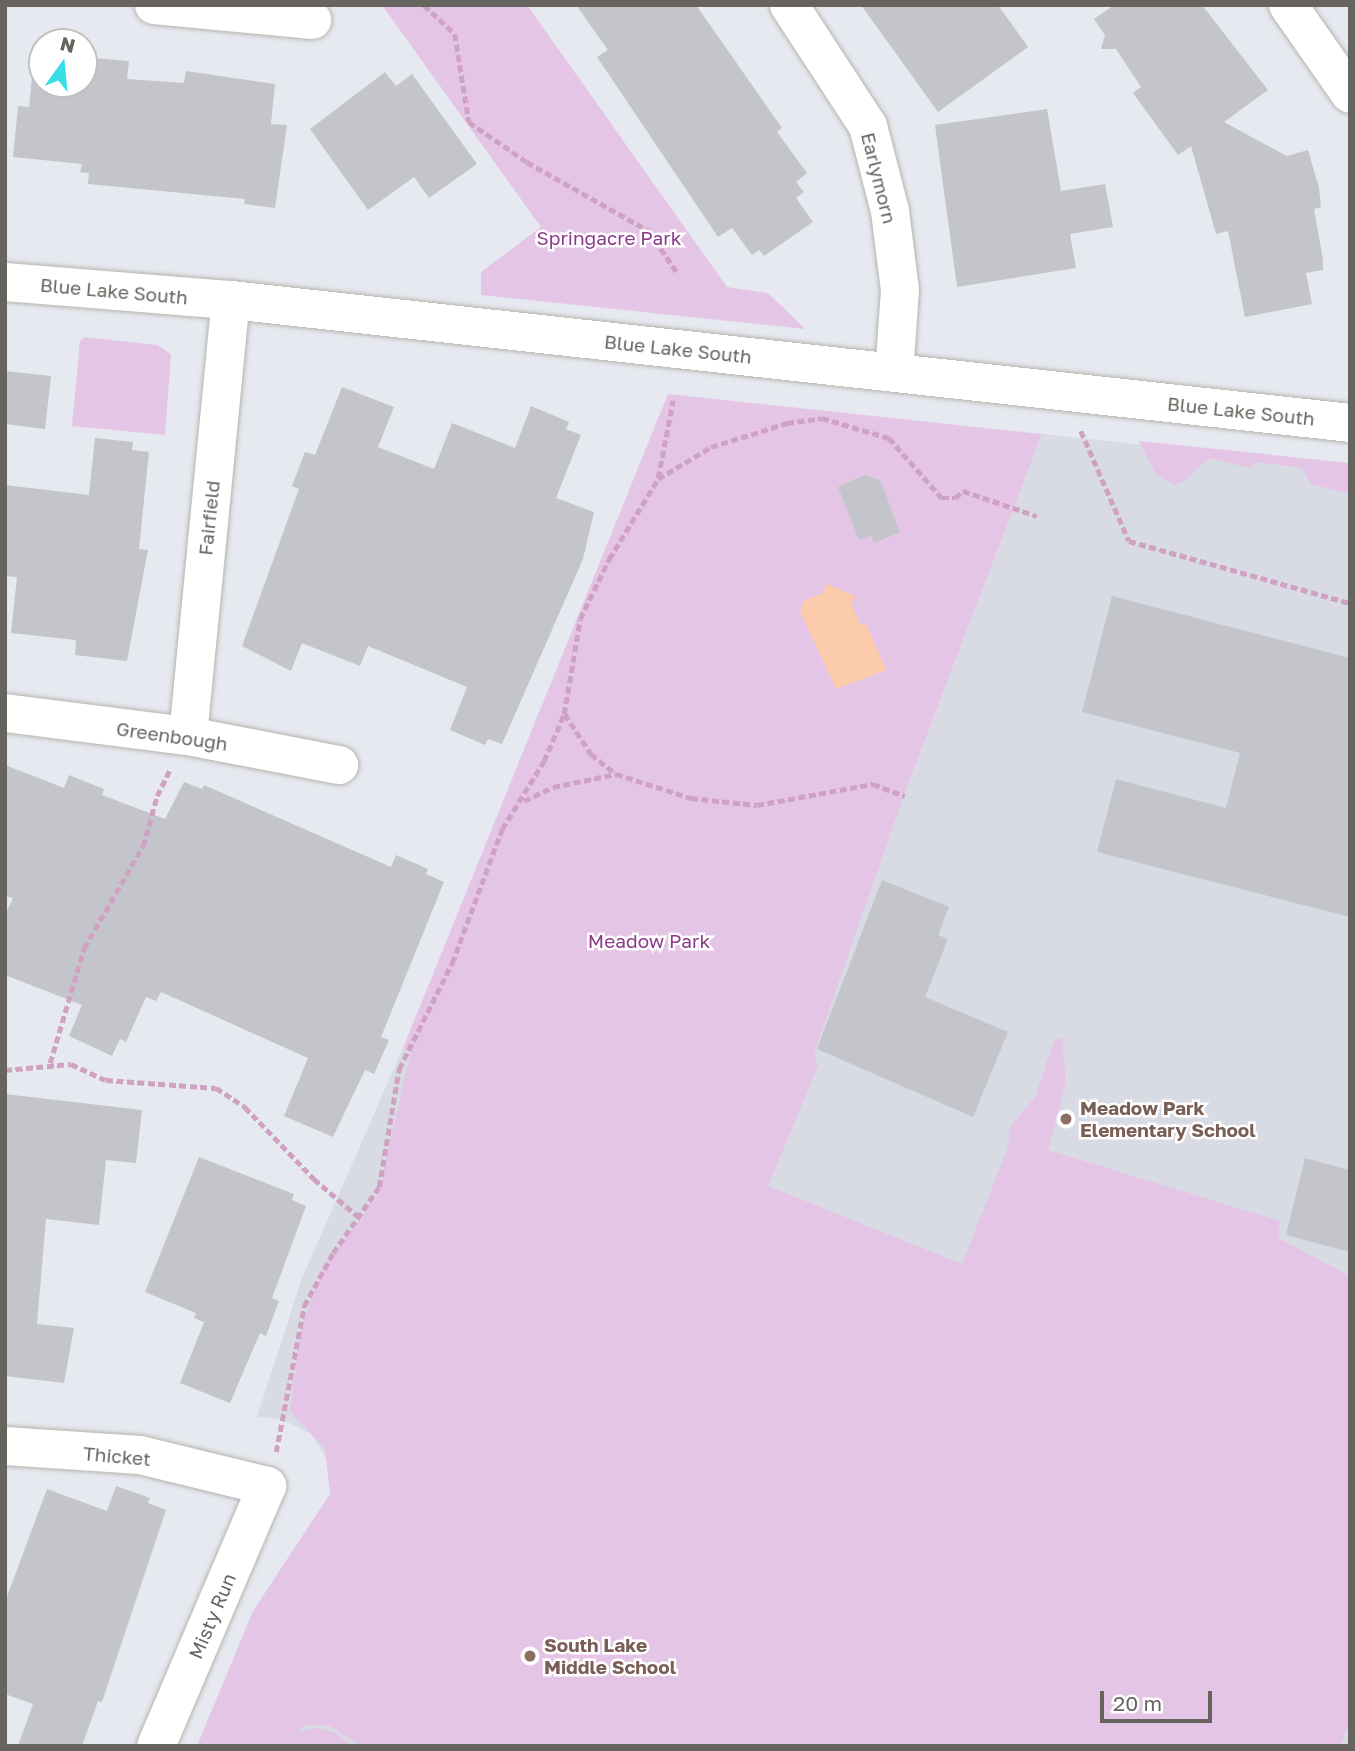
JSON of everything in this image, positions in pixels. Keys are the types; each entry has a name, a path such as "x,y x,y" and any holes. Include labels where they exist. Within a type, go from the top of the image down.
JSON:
{"street":[{"path":"155,5 312,20"},
{"name":"Earlymorn","path":"789,5 867,126 890,211 900,290 894,373"},
{"path":"1288,5 1350,94"},
{"name":"Blue Lake South","path":"5,282 231,300 1350,423"},
{"name":"Fairfield","path":"188,736 231,300"},
{"name":"Greenbough","path":"5,713 188,736 339,765"},
{"name":"Thicket","path":"5,1446 140,1455 267,1486"},
{"name":"Misty Run","path":"156,1746 267,1486"}],"path":[{"path":"424,5 456,34 469,122 527,162 649,231 678,274"},
{"path":"267,1486 304,1306 333,1253 360,1218 379,1187 399,1069 452,963 502,829 522,802 564,714 580,619 609,559 658,479 673,400"},
{"path":"658,479 711,447 788,423 822,418 889,438 942,498 955,498 962,491 1037,516"},
{"path":"1080,430 1129,541 1350,603"},
{"path":"564,714 591,754 616,774 691,798 728,804 779,802 873,784 905,796"},
{"path":"50,1063 84,948 143,846 157,796 188,736"},
{"path":"522,802 553,788 616,774"},
{"path":"5,1070 50,1063 71,1063 106,1080 216,1088 245,1107 314,1179 360,1218"}],"shaded area":[{"name":"Meadow Park Elementary School","path":"1042,434 1350,467 1350,1746 203,1746 331,1500 330,1464 311,1434 282,1419 257,1417 302,1278 403,1048 754,1190"},
{"path":"827,584 855,596 851,603 860,625 866,624 886,670 836,689 800,611 804,601 823,593"}],"green space":[{"name":"Springacre Park","path":"382,5 527,5 727,287 768,293 805,329 481,295 481,272 541,227"},
{"path":"84,337 157,345 171,354 165,435 72,426 80,341"},
{"name":"Meadow Park","path":"668,394 1042,434 903,798 814,1053 818,1066 768,1186 962,1264 1008,1147 1010,1127 1035,1097 1055,1039 1062,1038 1066,1082 1048,1150 1280,1221 1278,1238 1350,1276 1350,1720 1340,1746 361,1746 330,1726 305,1725 297,1732 316,1728 334,1732 352,1746 197,1746 253,1611 330,1494 325,1449 290,1411 300,1333 320,1272 378,1195 411,1051 403,1048"},
{"path":"1139,441 1350,463 1350,494 1311,484 1302,468 1257,462 1250,468 1209,458 1184,481 1174,485 1156,475"}],"building":[{"path":"576,5 696,5 782,128 777,132 807,173 796,182 804,192 796,198 813,222 764,256 759,250 752,255 732,228 718,237 597,57 608,50"},
{"path":"861,5 998,5 1028,47 938,112"},
{"path":"1114,5 1202,5 1268,90 1224,122 1287,156 1308,150 1319,188 1321,207 1314,209 1323,260 1323,270 1306,273 1312,304 1245,317 1228,231 1216,234 1191,146 1178,155 1133,93 1141,87 1116,49 1101,49 1105,35 1094,19"},
{"path":"98,58 129,61 127,79 184,83 186,71 275,84 271,124 287,125 275,208 244,204 245,199 88,184 89,173 80,172 82,164 13,157 18,106 29,107 30,98 98,98"},
{"path":"385,72 396,86 412,74 477,164 429,198 414,177 368,210 310,129"},
{"path":"1047,109 1061,191 1105,184 1113,227 1070,234 1076,268 957,287 935,125"},
{"path":"5,371 51,376 45,429 5,424"},
{"path":"342,387 394,407 378,447 434,469 452,423 515,448 531,406 569,422 566,429 581,435 556,498 594,512 583,559 502,744 488,739 485,745 450,730 467,687 368,646 360,666 302,643 291,671 242,646 299,489 292,486 305,452 315,455"},
{"path":"95,438 133,442 132,450 149,452 139,549 148,550 127,661 75,655 76,640 11,633 17,577 5,576 5,485 89,495"},
{"path":"865,475 880,480 900,532 874,543 871,535 859,540 838,487"},
{"path":"1112,596 1350,658 1350,917 1097,852 1116,779 1226,808 1240,753 1082,712"},
{"path":"5,765 64,788 69,775 104,789 102,795 165,819 184,782 202,789 204,785 391,867 396,855 428,869 426,874 444,882 381,1037 389,1040 374,1074 365,1070 333,1137 284,1116 308,1058 161,992 156,1001 146,997 126,1042 120,1039 112,1056 69,1036 82,1005 5,975 5,915 13,898 5,896"},
{"path":"882,880 949,907 938,935 948,939 925,997 1008,1032 973,1117 817,1049"},
{"path":"5,1094 142,1110 136,1163 106,1160 99,1225 46,1219 37,1324 74,1328 64,1383 5,1376"},
{"path":"199,1157 294,1194 292,1200 306,1206 272,1298 279,1301 266,1336 260,1333 230,1403 180,1383 204,1322 194,1318 196,1313 145,1292"},
{"path":"1305,1158 1350,1170 1350,1252 1286,1235"},
{"path":"116,1486 150,1498 148,1503 166,1510 102,1702 98,1701 82,1746 18,1746 33,1704 5,1694 5,1602 47,1489 107,1511"}],"place":[{"name":"Meadow Park Elementary School","path":"1066,1119"},
{"name":"South Lake Middle School","path":"530,1656"}]}
